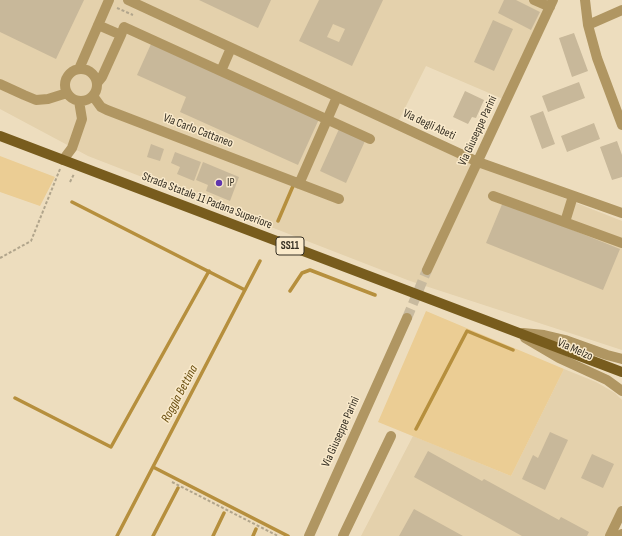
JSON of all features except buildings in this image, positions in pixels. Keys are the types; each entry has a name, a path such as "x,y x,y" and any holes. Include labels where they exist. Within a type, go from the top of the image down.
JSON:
{"main road":[{"name":"Strada Statale 11 Padana Superiore","path":"0,136 517,332"},
{"name":"SS11","path":"517,332 622,372"}],"street":[{"path":"79,69 109,0"},
{"name":"Via degli Abeti","path":"128,0 478,162 622,213"},
{"path":"534,0 553,2"},
{"path":"585,0 588,25 596,58 622,125"},
{"name":"Via Giuseppe Parini","path":"427,270 553,2"},
{"path":"588,25 622,10"},
{"path":"98,25 121,35"},
{"path":"97,83 102,77 124,28 370,139"},
{"path":"221,71 231,48"},
{"path":"79,69 84,69 93,74 97,83 97,88 93,96 84,101 79,101 70,97 65,89 66,80 71,72 79,69"},
{"path":"0,84 24,96 36,100 48,99 67,93"},
{"name":"Via Carlo Cattaneo","path":"93,96 101,107 106,110 339,199"},
{"path":"299,184 338,97"},
{"path":"63,160 72,148 82,119 79,101"},
{"path":"493,196 622,243"},
{"path":"565,222 574,196"},
{"name":"Via Giuseppe Parini","path":"309,536 408,318"},
{"path":"517,332 559,338 622,359"},
{"name":"Via Melzo","path":"517,332 552,355 607,380 622,391"},
{"path":"343,536 391,436"},
{"path":"610,536 622,511"}],"path":[{"path":"0,258 31,241 63,160"},
{"path":"172,482 278,536"}],"shaded area":[{"path":"0,0 539,0 548,4 503,99 426,66 396,126 475,163 622,221 622,350 410,281 88,156 0,109"},
{"path":"0,156 55,177 40,206 0,192"},
{"path":"426,311 564,369 511,476 378,422"},
{"path":"564,369 596,382 615,393 622,400 622,504 609,536 361,536 413,436 511,476"}],"waterway":[{"name":"Roggia Bettina","path":"278,221 293,186"},
{"path":"72,202 245,290"},
{"name":"Roggia Bettina","path":"117,536 260,261"},
{"path":"290,291 302,273 310,270 375,295"},
{"path":"15,398 111,447 209,271"},
{"path":"416,429 467,331 513,350"},
{"path":"153,467 288,536"},
{"path":"153,536 178,488"},
{"path":"213,536 224,513"},
{"path":"253,536 256,529"}],"tunnel":[{"path":"407,318 427,270"}],"place":[{"name":"IP","path":"219,183"}]}
